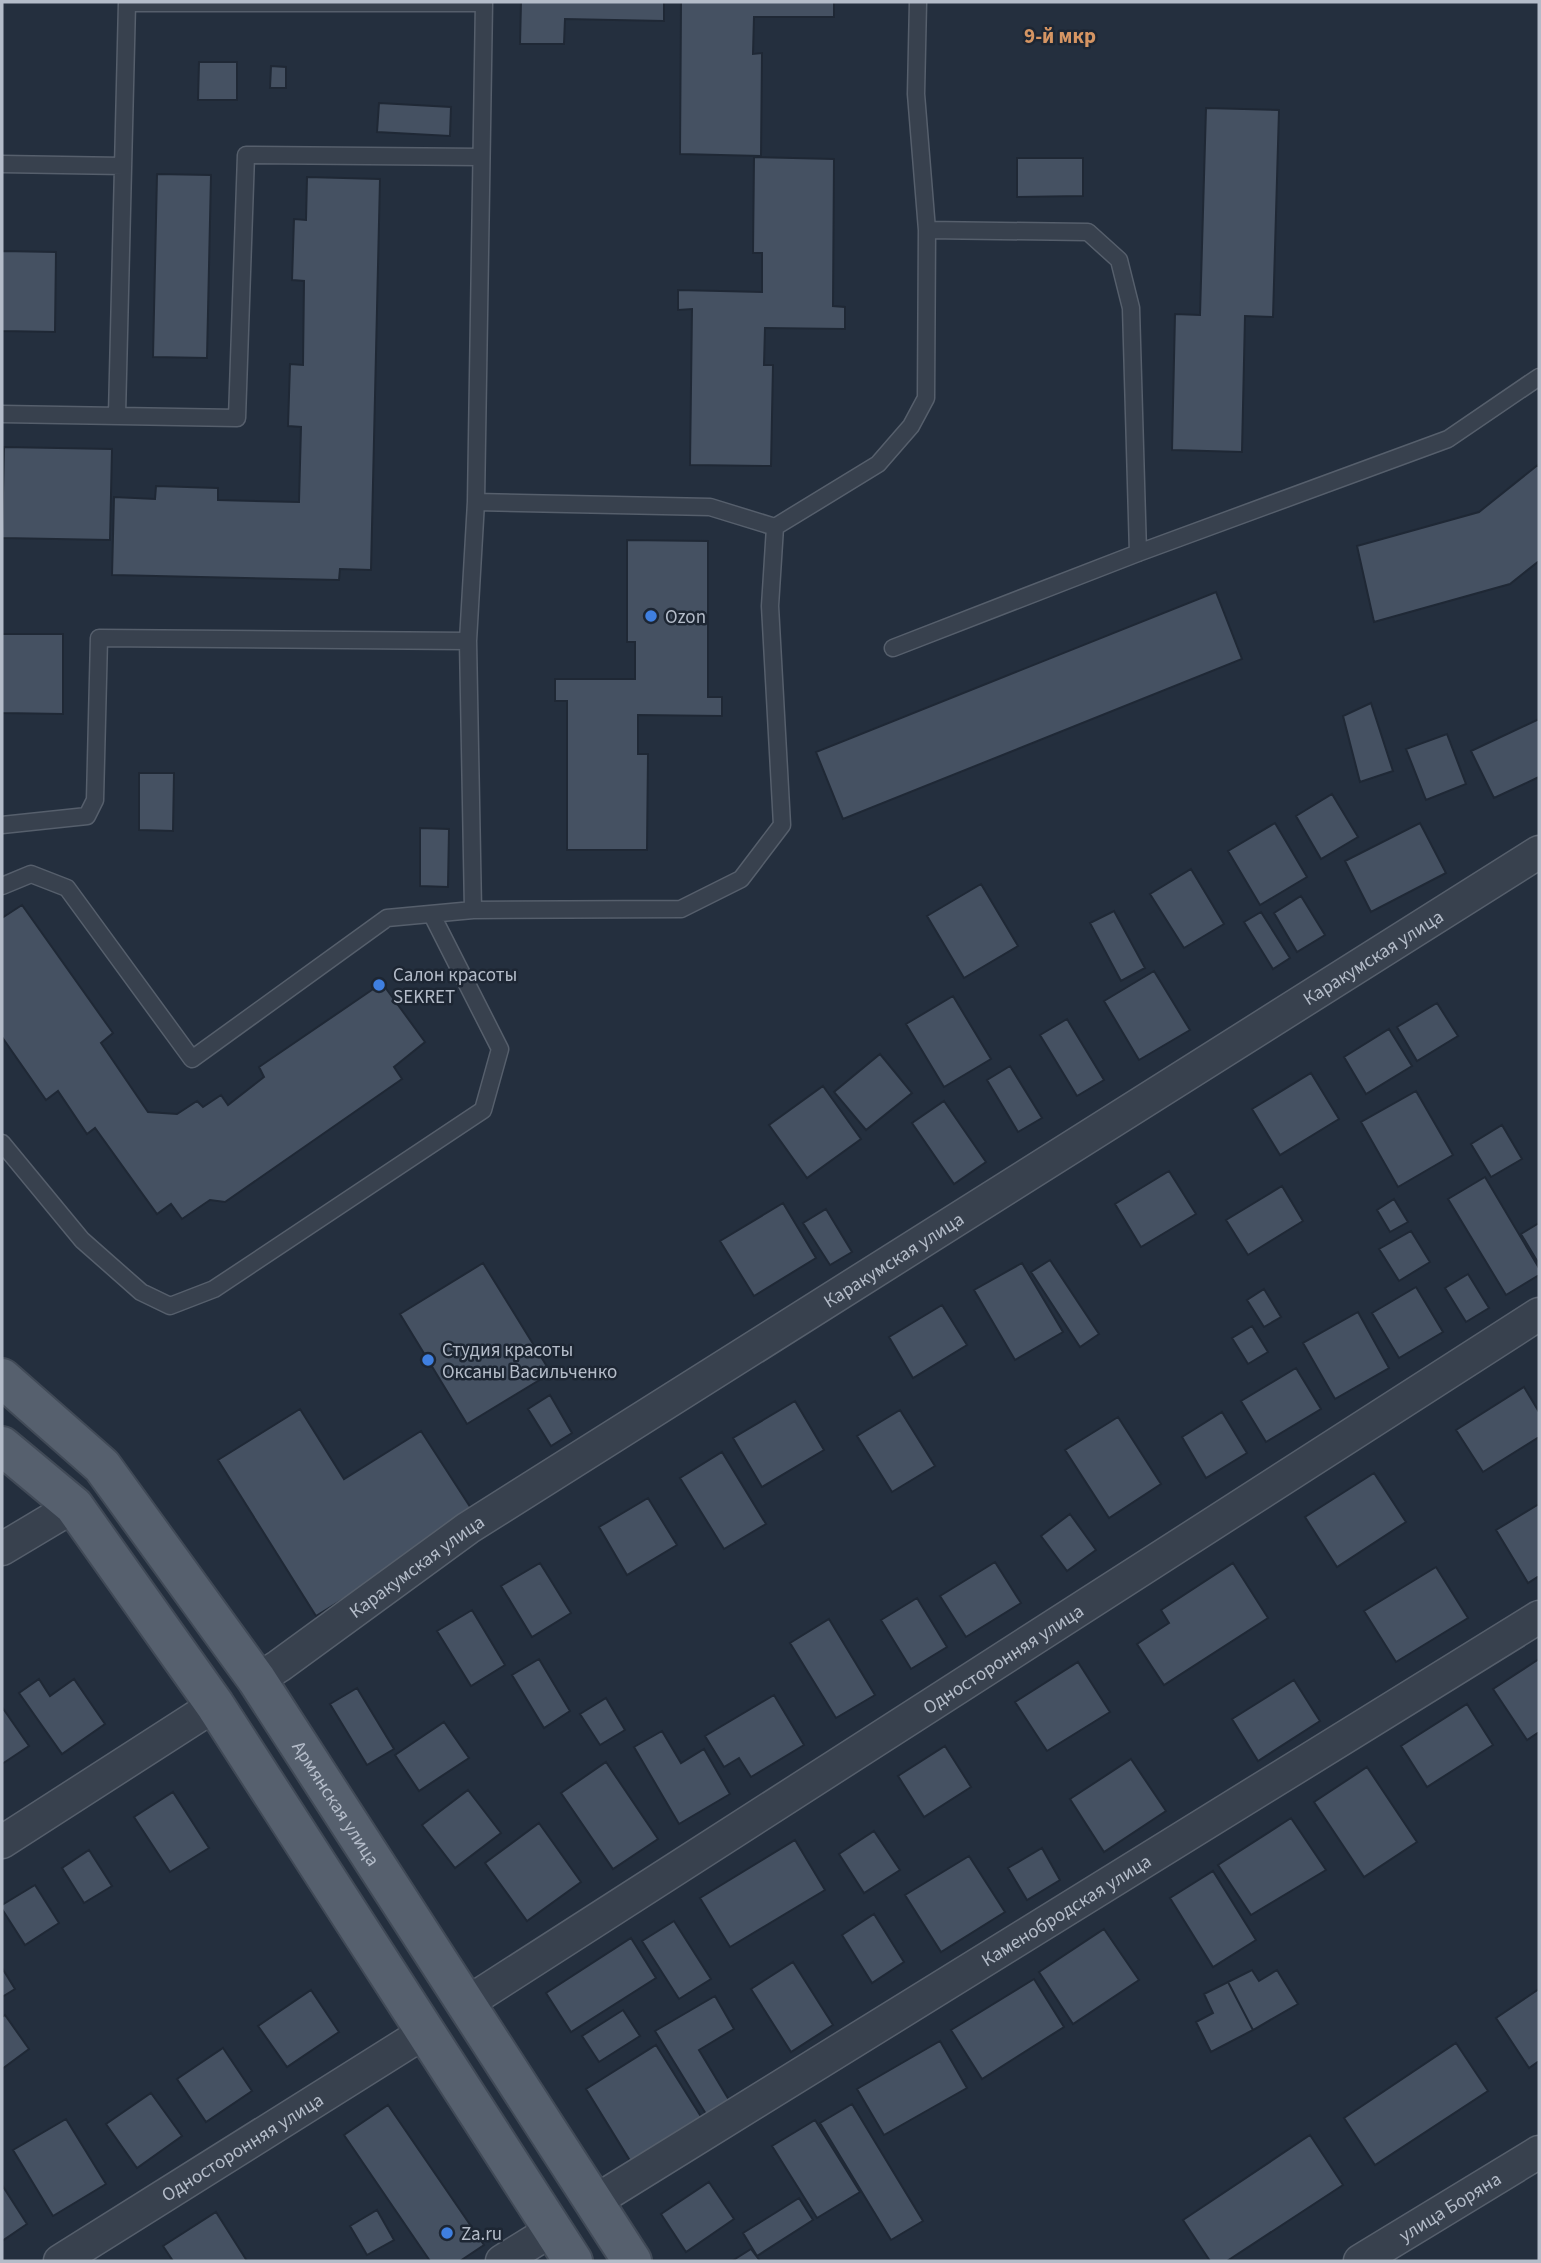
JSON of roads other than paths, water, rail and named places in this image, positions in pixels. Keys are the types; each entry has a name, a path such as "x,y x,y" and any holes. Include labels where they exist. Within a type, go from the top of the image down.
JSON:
{"main road":[{"name":"Армянская улица","path":"2,1378 102,1466 257,1680 632,2261"},
{"path":"2,1446 74,1506 215,1705 573,2261"}],"street":[{"name":"Каракумская улица","path":"257,1680 468,1528 1539,852"},
{"name":"Односторонняя улица","path":"467,2003 1539,1314"},
{"path":"2,1549 74,1506"},
{"name":"Каменобродская улица","path":"594,2202 1539,1617"},
{"path":"2,1842 215,1705"},
{"name":"Односторонняя улица","path":"60,2261 425,2032"},
{"name":"улица Боряна","path":"1360,2261 1539,2152"},
{"path":"502,2261 552,2230"}],"lane":[{"path":"117,415 127,3 484,2 476,502 468,641 472,910"},
{"path":"476,502 710,507 775,527 878,464 911,426 926,398 927,230 916,94 918,2"},
{"path":"2,414 237,418 246,155 481,157"},
{"path":"2,164 123,166"},
{"path":"927,230 1088,232 1119,260 1131,307 1138,553"},
{"path":"893,648 1138,553 1448,439 1539,377"},
{"path":"2,886 31,874 67,888 192,1059 387,918 472,910 681,909 741,879 782,825 770,607 775,527"},
{"path":"2,825 87,816 95,800 99,638 468,641"},
{"path":"2,1143 82,1240 141,1292 170,1306 214,1289 483,1110 500,1049 432,915"}],"place":[{"name":"Ozon","path":"651,616"},
{"name":"Салон красоты SEKRET","path":"379,985"},
{"name":"Студия красоты Оксаны Васильченко","path":"428,1360"},
{"name":"Za.ru","path":"447,2233"}],"district":[{"name":"9-й мкр","path":"1060,36"}]}
